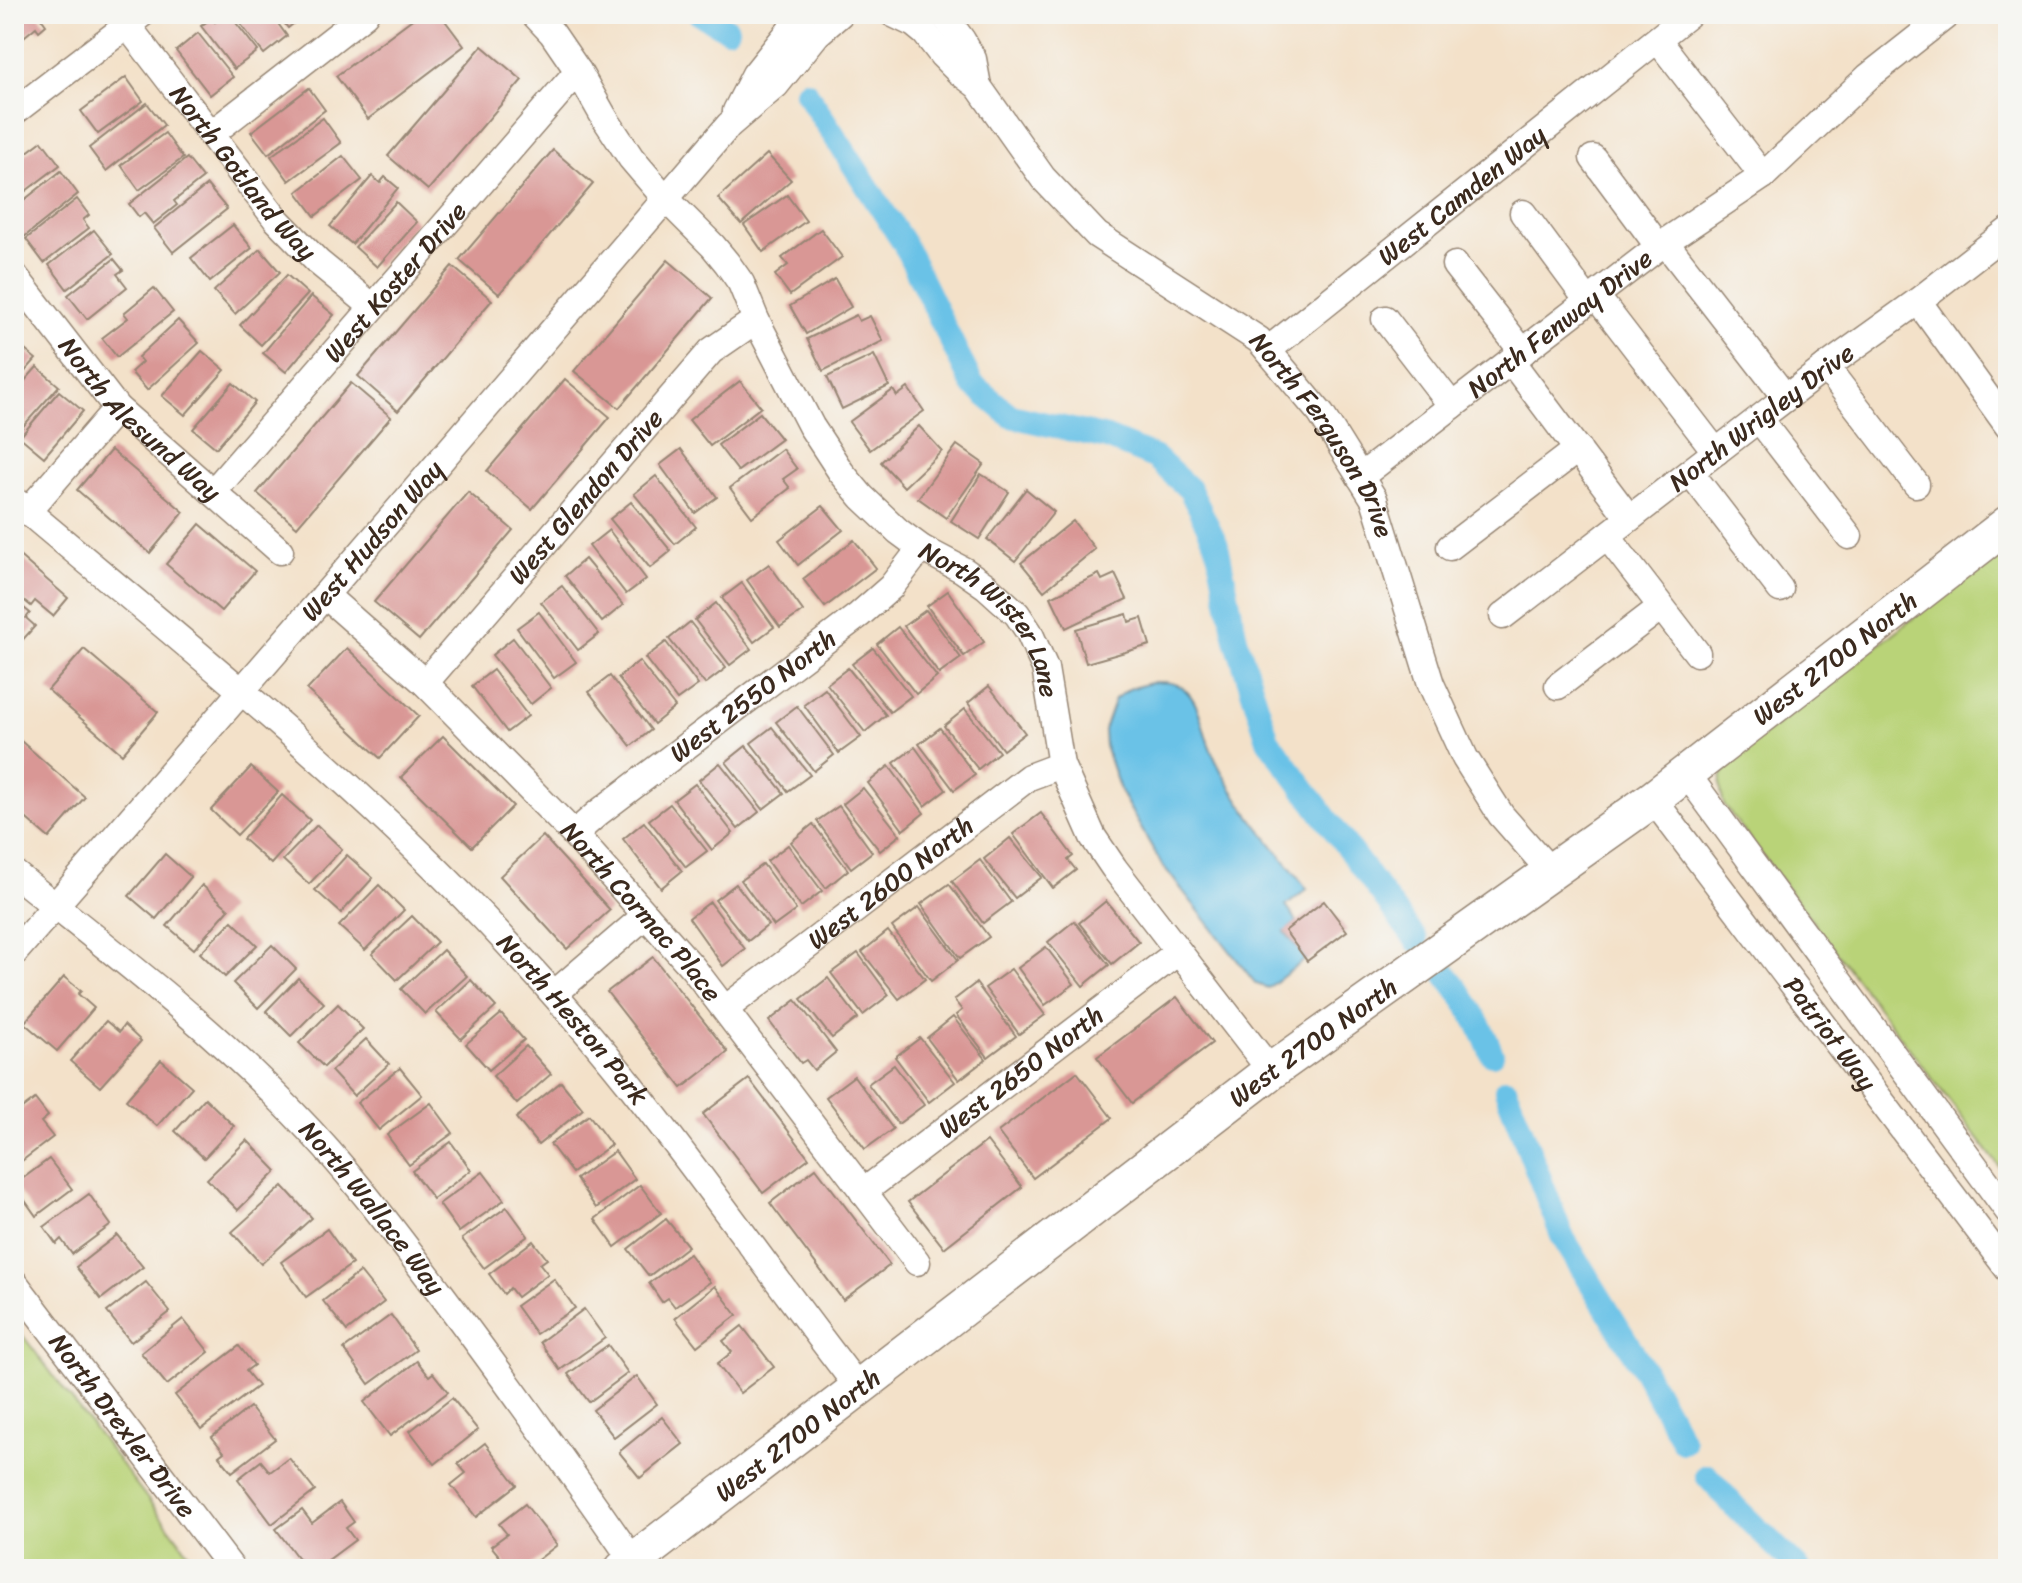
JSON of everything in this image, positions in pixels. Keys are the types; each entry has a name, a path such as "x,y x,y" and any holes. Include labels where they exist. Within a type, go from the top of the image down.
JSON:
{"street":[{"path":"211,134 365,14"},
{"name":"North Wister Lane","path":"534,14 552,33 578,71 631,158 713,246 741,283 756,320 811,426 825,450 862,497 898,531 986,586 1017,614 1045,668 1061,765 1093,837 1271,1071"},
{"name":"West Hudson Way","path":"729,125 755,74 803,14"},
{"name":"West Hudson Way","path":"14,953 729,125 776,85 817,34 840,14"},
{"name":"North Ferguson Drive","path":"893,14 925,33 950,63 978,86 1043,178 1097,235 1259,340 1321,414 1374,499 1431,684 1465,758 1501,815 1551,872"},
{"name":"North Ferguson Drive","path":"943,14 973,59 978,86"},
{"name":"West Camden Way","path":"1268,350 1689,14"},
{"name":"North Fenway Drive","path":"1360,477 1662,244 1763,176 1868,77 1948,14"},
{"path":"14,112 134,20"},
{"name":"North Gotland Way","path":"134,20 211,134 276,219 318,262 373,307"},
{"path":"1658,40 1763,176"},
{"name":"West Koster Drive","path":"213,492 578,71"},
{"path":"1593,158 1786,398"},
{"path":"1523,213 1716,452"},
{"name":"North Wrigley Drive","path":"1503,616 2008,231"},
{"path":"1455,265 1578,449 1629,518"},
{"name":"North Alesund Way","path":"14,275 117,408 280,551"},
{"path":"1918,301 2008,426"},
{"path":"1385,319 1452,406"},
{"name":"West Glendon Drive","path":"425,683 711,351 756,320"},
{"path":"1826,367 1916,484"},
{"path":"21,505 117,408"},
{"path":"1759,419 1849,536"},
{"path":"1450,547 1578,449"},
{"path":"1690,472 1780,589"},
{"name":"North Heston Park","path":"21,505 341,777 426,858 554,994 631,1086 858,1387"},
{"name":"West 2700 North","path":"628,1565 1271,1071 1653,799 2008,524"},
{"path":"1607,536 1697,653"},
{"name":"West 2550 North","path":"574,834 859,615 891,587 921,548"},
{"name":"North Cormac Place","path":"325,595 425,683 574,834 646,915 693,968 917,1262"},
{"path":"1558,686 1661,607"},
{"name":"West 2600 North","path":"725,1009 1029,777 1061,765"},
{"name":"Patriot Way","path":"1686,773 2008,1211"},
{"name":"Patriot Way","path":"1653,799 2008,1269"},
{"name":"North Wallace Way","path":"14,873 186,1012 233,1054 340,1165 475,1338 564,1460 628,1565"},
{"path":"554,994 646,915"},
{"name":"West 2650 North","path":"863,1192 1178,952"},
{"name":"North Drexler Drive","path":"14,1282 232,1569"}],"green space":[{"path":"2008,544 2008,1178 1724,805 1720,788 1729,762"},
{"path":"14,1324 201,1569 14,1569"}],"water":[{"path":"1154,682 1177,685 1189,694 1228,784 1307,889 1286,906 1297,922 1285,932 1306,959 1268,988 1256,984 1161,863 1121,793 1105,746 1104,730 1115,699 1129,689"}],"building":[{"path":"14,14 38,14 46,25 39,31 36,27 20,40 14,33"},
{"path":"226,14 258,51 234,69 201,26 212,18 215,22"},
{"path":"233,14 271,14 287,36 264,54"},
{"path":"277,14 305,14 288,28"},
{"path":"419,14 440,14 464,46 368,119 336,76"},
{"path":"198,33 233,77 210,95 176,51"},
{"path":"482,46 522,80 428,190 388,156"},
{"path":"126,77 143,101 98,134 81,111"},
{"path":"309,88 325,110 268,154 251,132"},
{"path":"147,103 164,125 106,171 89,148"},
{"path":"323,118 341,143 289,181 271,156"},
{"path":"165,133 183,158 139,190 121,165"},
{"path":"42,141 60,165 14,200 14,162"},
{"path":"553,150 593,184 499,294 459,260"},
{"path":"767,154 791,180 741,224 718,198"},
{"path":"343,156 362,180 315,216 297,192"},
{"path":"187,158 203,178 174,201 177,205 153,224 144,213 139,217 129,204"},
{"path":"61,171 78,194 24,237 14,224 14,208"},
{"path":"372,176 380,183 385,177 398,188 352,244 330,226"},
{"path":"207,185 227,209 173,252 154,228"},
{"path":"787,195 806,221 763,252 744,225"},
{"path":"77,199 89,215 83,220 89,228 44,263 26,239"},
{"path":"396,202 417,222 377,267 355,247"},
{"path":"233,225 252,248 210,282 191,258"},
{"path":"821,229 842,257 790,295 775,275 788,265 782,258"},
{"path":"94,230 113,254 67,289 49,265"},
{"path":"260,249 280,272 235,314 214,291"},
{"path":"114,259 123,270 117,274 127,287 87,319 68,295"},
{"path":"668,260 712,298 619,408 574,371"},
{"path":"452,266 492,300 398,411 358,376"},
{"path":"287,275 308,294 261,345 240,325"},
{"path":"835,279 851,307 806,334 790,306"},
{"path":"154,288 173,312 117,357 102,338 128,318 124,313"},
{"path":"311,296 334,315 286,372 263,353"},
{"path":"856,315 859,321 870,316 883,341 823,371 807,339"},
{"path":"178,320 199,343 147,390 131,372 142,362 138,357"},
{"path":"14,341 36,359 14,384"},
{"path":"202,351 225,370 185,415 162,396"},
{"path":"874,355 889,386 842,409 827,377"},
{"path":"37,367 59,386 18,432 14,428 14,393"},
{"path":"565,379 610,417 532,509 487,471"},
{"path":"740,381 761,407 710,446 689,420"},
{"path":"233,383 255,402 216,448 193,429"},
{"path":"351,383 391,417 297,527 257,493"},
{"path":"908,388 924,411 870,450 849,422 893,390 897,396"},
{"path":"59,391 83,411 44,457 20,437"},
{"path":"760,413 781,439 738,471 718,445"},
{"path":"919,426 942,451 904,487 881,462"},
{"path":"957,445 984,464 946,518 918,498"},
{"path":"681,449 717,497 695,513 660,465"},
{"path":"782,449 797,469 783,479 790,488 752,517 730,488"},
{"path":"111,450 184,512 150,553 77,490"},
{"path":"981,474 1009,492 979,539 951,521"},
{"path":"656,476 696,527 675,544 634,494"},
{"path":"1026,489 1054,512 1015,561 987,539"},
{"path":"468,492 513,530 419,640 374,602"},
{"path":"631,502 671,551 650,568 610,519"},
{"path":"823,506 843,530 798,565 779,540"},
{"path":"1073,521 1095,549 1044,591 1021,563"},
{"path":"200,524 255,571 221,611 166,564"},
{"path":"609,530 646,579 626,594 589,546"},
{"path":"854,540 876,568 825,607 803,579"},
{"path":"16,553 68,598 53,616 35,601 31,606 14,592"},
{"path":"585,559 623,605 602,622 565,576"},
{"path":"769,564 803,611 780,627 747,580"},
{"path":"1099,574 1102,580 1115,574 1127,599 1066,628 1051,597"},
{"path":"742,583 774,627 754,642 722,598"},
{"path":"562,586 599,634 578,650 541,602"},
{"path":"948,591 984,642 964,656 927,606"},
{"path":"14,600 30,613 26,618 35,626 19,644 14,640"},
{"path":"716,603 751,649 730,665 695,620"},
{"path":"926,610 961,658 939,674 904,626"},
{"path":"539,612 576,662 554,678 517,628"},
{"path":"1127,614 1129,622 1142,618 1150,645 1086,663 1076,629"},
{"path":"690,622 726,668 705,684 669,639"},
{"path":"898,627 937,677 916,694 877,644"},
{"path":"513,638 551,688 531,704 492,655"},
{"path":"666,642 698,685 677,700 645,658"},
{"path":"347,648 419,716 380,758 307,690"},
{"path":"873,648 911,696 890,712 852,664"},
{"path":"84,649 158,712 122,754 48,690"},
{"path":"639,661 675,707 654,724 618,678"},
{"path":"848,668 886,715 865,732 827,684"},
{"path":"493,670 528,716 507,732 472,686"},
{"path":"610,676 651,730 631,746 589,692"},
{"path":"989,686 1025,733 1003,750 968,703"},
{"path":"825,689 861,737 839,753 804,705"},
{"path":"797,706 834,755 814,771 776,722"},
{"path":"965,709 999,752 978,769 944,726"},
{"path":"772,727 810,775 788,791 751,743"},
{"path":"940,728 975,775 954,790 919,744"},
{"path":"14,735 85,797 49,838 14,808"},
{"path":"443,736 513,806 472,847 401,777"},
{"path":"746,746 784,793 763,809 726,762"},
{"path":"915,747 946,790 925,806 894,763"},
{"path":"720,763 759,812 738,829 699,780"},
{"path":"889,766 924,813 903,830 868,783"},
{"path":"251,767 278,792 237,835 211,810"},
{"path":"695,784 733,833 712,850 674,800"},
{"path":"863,788 900,835 880,851 843,804"},
{"path":"282,795 310,820 271,864 243,839"},
{"path":"670,804 707,851 686,867 649,820"},
{"path":"839,806 872,852 851,868 817,821"},
{"path":"1041,813 1073,856 1068,860 1076,870 1053,888 1013,834"},
{"path":"644,822 682,871 661,888 623,839"},
{"path":"813,824 848,870 826,888 791,842"},
{"path":"317,825 342,849 309,884 283,860"},
{"path":"543,836 610,910 567,949 500,876"},
{"path":"1010,838 1042,877 1015,898 984,859"},
{"path":"788,845 822,891 801,907 767,861"},
{"path":"165,854 191,877 156,919 129,896"},
{"path":"347,855 373,878 341,913 315,890"},
{"path":"980,860 1011,902 983,923 952,881"},
{"path":"763,864 796,910 774,926 741,880"},
{"path":"736,884 768,925 748,941 715,900"},
{"path":"949,884 989,937 960,958 921,904"},
{"path":"202,885 229,909 194,949 167,926"},
{"path":"379,885 404,910 365,950 339,926"},
{"path":"1106,901 1139,942 1112,964 1079,923"},
{"path":"1324,901 1347,931 1307,961 1285,931"},
{"path":"710,902 745,949 723,966 689,918"},
{"path":"919,907 958,960 931,981 892,927"},
{"path":"412,916 437,942 397,980 372,954"},
{"path":"232,921 257,945 225,977 200,953"},
{"path":"1074,921 1109,965 1083,986 1048,942"},
{"path":"888,931 925,979 899,999 862,952"},
{"path":"272,945 296,969 258,1008 233,983"},
{"path":"1046,947 1074,984 1045,1005 1018,968"},
{"path":"443,950 467,976 425,1014 401,989"},
{"path":"858,953 889,995 863,1015 831,973"},
{"path":"653,957 728,1052 682,1088 607,992"},
{"path":"1011,969 1045,1015 1019,1034 985,988"},
{"path":"64,977 81,991 78,994 94,1008 57,1051 24,1023"},
{"path":"298,978 324,1003 291,1036 266,1011"},
{"path":"828,978 858,1018 832,1038 801,999"},
{"path":"471,980 496,1007 461,1039 436,1012"},
{"path":"976,983 1016,1036 988,1057 956,1015 962,1010 954,1000"},
{"path":"1177,997 1212,1043 1132,1103 1097,1057"},
{"path":"796,1000 836,1052 814,1070 806,1060 801,1063 769,1021"},
{"path":"338,1004 363,1029 324,1067 299,1043"},
{"path":"501,1014 524,1040 489,1070 466,1044"},
{"path":"953,1017 986,1059 959,1080 927,1038"},
{"path":"106,1021 119,1032 124,1025 141,1041 100,1087 70,1061"},
{"path":"920,1038 955,1082 929,1102 895,1057"},
{"path":"366,1039 389,1064 354,1096 331,1071"},
{"path":"526,1046 551,1074 517,1104 493,1076"},
{"path":"161,1060 192,1087 157,1126 126,1100"},
{"path":"894,1065 924,1105 898,1124 868,1084"},
{"path":"400,1068 422,1095 379,1130 357,1103"},
{"path":"1077,1072 1112,1118 1033,1178 998,1132"},
{"path":"854,1076 893,1129 865,1149 826,1097"},
{"path":"749,1079 809,1158 763,1193 703,1114"},
{"path":"561,1082 583,1109 538,1145 516,1118"},
{"path":"205,1098 234,1126 204,1158 175,1131"},
{"path":"35,1099 48,1116 41,1122 53,1137 14,1167 14,1115"},
{"path":"431,1103 453,1133 409,1165 387,1135"},
{"path":"589,1115 611,1145 572,1173 550,1144"},
{"path":"247,1140 277,1171 238,1210 207,1179"},
{"path":"987,1141 1022,1187 944,1248 908,1202"},
{"path":"451,1142 471,1170 433,1199 412,1171"},
{"path":"615,1151 635,1179 596,1208 576,1179"},
{"path":"49,1159 72,1189 36,1216 14,1185"},
{"path":"816,1168 890,1265 843,1300 770,1203"},
{"path":"483,1172 504,1200 459,1232 439,1204"},
{"path":"640,1185 661,1213 615,1247 595,1219"},
{"path":"283,1186 312,1218 261,1264 232,1232"},
{"path":"89,1194 111,1225 72,1254 61,1239 56,1244 44,1227"},
{"path":"507,1207 528,1236 484,1268 462,1239"},
{"path":"666,1219 688,1246 649,1276 628,1249"},
{"path":"327,1229 352,1264 306,1297 281,1262"},
{"path":"117,1235 143,1267 101,1299 76,1267"},
{"path":"533,1241 547,1259 540,1264 548,1274 517,1297 510,1288 504,1294 489,1274"},
{"path":"689,1254 710,1282 675,1307 668,1298 662,1302 649,1283"},
{"path":"360,1272 384,1302 347,1331 323,1301"},
{"path":"554,1279 575,1308 536,1334 516,1306"},
{"path":"146,1282 170,1312 131,1342 107,1312"},
{"path":"715,1286 737,1315 697,1346 675,1318"},
{"path":"584,1309 605,1338 560,1370 540,1342"},
{"path":"391,1315 416,1350 369,1384 344,1349"},
{"path":"183,1319 209,1352 167,1385 141,1353"},
{"path":"742,1326 774,1367 740,1393 717,1364 732,1352 723,1341"},
{"path":"608,1345 628,1373 589,1402 568,1374"},
{"path":"239,1346 254,1365 246,1371 258,1386 201,1429 175,1395"},
{"path":"417,1361 429,1376 433,1373 448,1392 390,1436 364,1402"},
{"path":"637,1376 657,1404 614,1437 593,1410"},
{"path":"452,1398 478,1430 435,1464 410,1431"},
{"path":"250,1407 275,1439 232,1472 219,1456 224,1452 212,1437"},
{"path":"662,1417 683,1444 640,1478 619,1452"},
{"path":"485,1443 517,1485 476,1517 451,1485 466,1473 458,1464"},
{"path":"289,1458 315,1491 272,1524 238,1479 261,1461 270,1472"},
{"path":"340,1502 354,1522 346,1528 355,1540 316,1569 306,1569 276,1529 302,1510 312,1523"},
{"path":"525,1504 557,1545 526,1569 510,1569 491,1546 507,1534 499,1524"}],"waterway":[{"path":"700,14 727,29"},
{"path":"806,92 903,242 972,384 1011,416 1107,438 1156,458 1190,490 1217,545 1236,639 1268,740 1416,940"},
{"path":"1445,973 1472,1012 1492,1054"},
{"path":"1506,1090 1562,1236 1641,1365 1683,1442"},
{"path":"1707,1476 1799,1569"}]}
